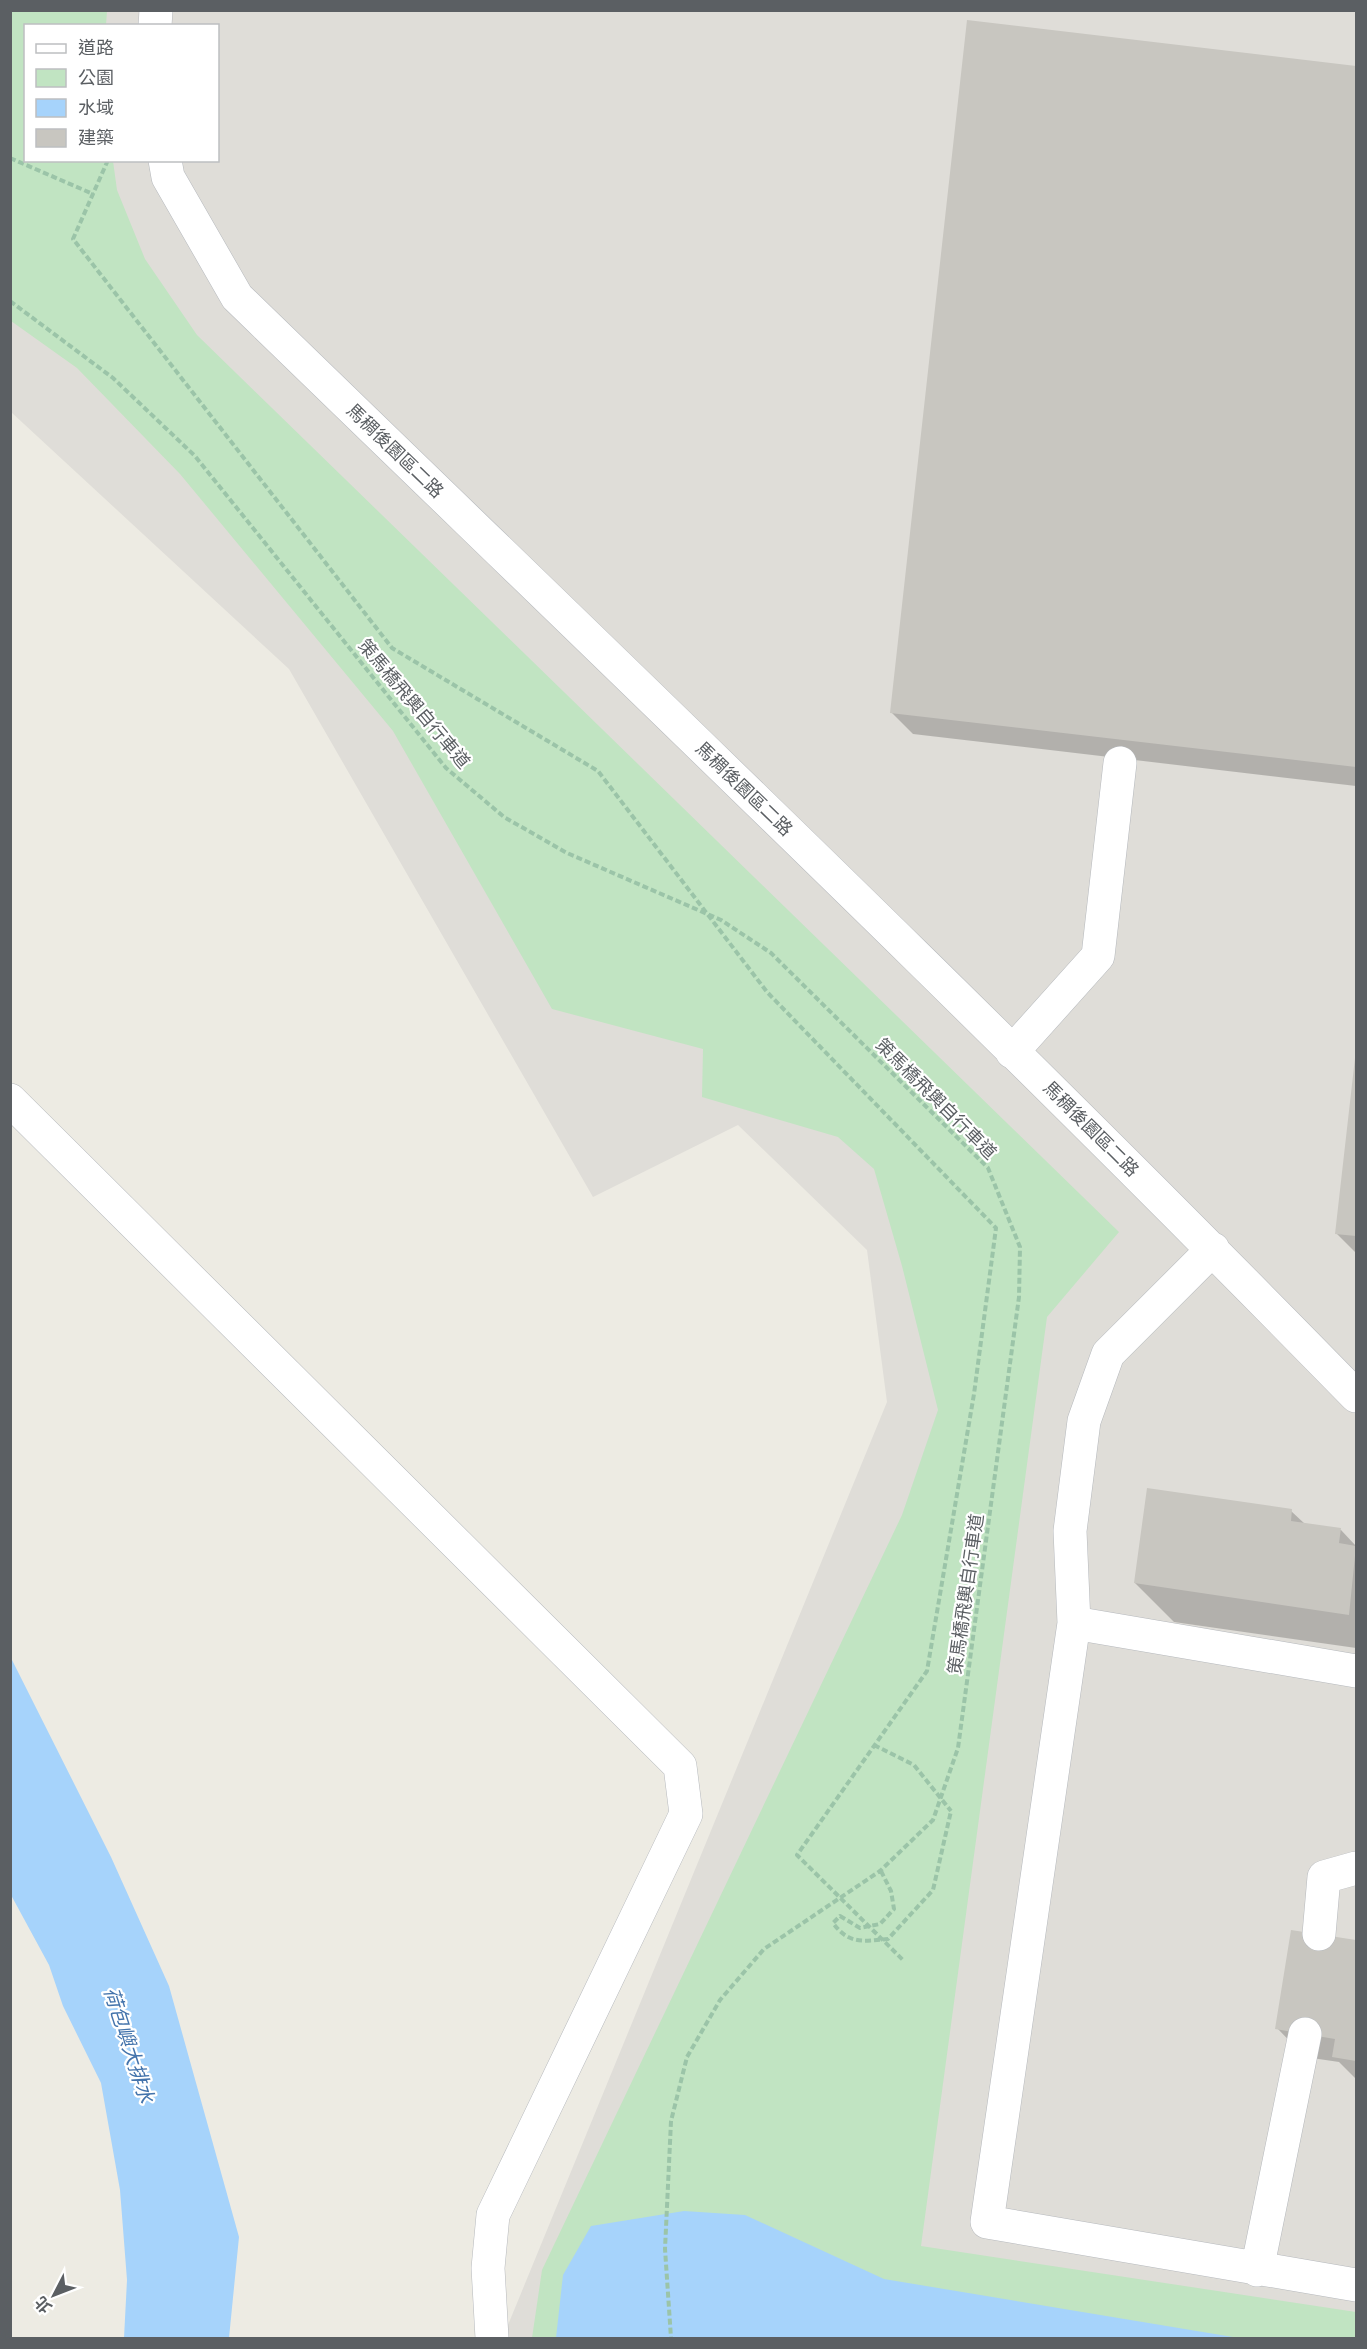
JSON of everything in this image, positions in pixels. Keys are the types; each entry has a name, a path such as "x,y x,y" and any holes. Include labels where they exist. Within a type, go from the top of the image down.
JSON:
{"street":[{"name":"馬稠後園區二路","path":"165,162 168,177 237,297 1213,1249 1356,1396"},
{"path":"1012,1052 1098,956 1120,763"},
{"path":"10,1100 680,1766 686,1815 493,2215 488,2268 492,2338"},
{"path":"1213,1249 1108,1354 1084,1421 1070,1531 1074,1623 987,2222 1257,2270 1356,2285"},
{"path":"1074,1623 1356,1671"},
{"path":"1319,1934 1324,1877 1356,1868"},
{"path":"1257,2270 1305,2034"}],"path":[{"path":"10,158 93,194"},
{"path":"107,162 73,239 392,648 598,771 767,992 996,1228 974,1394 927,1671 797,1855 903,1960"},
{"name":"策馬橋飛輿自行車道","path":"10,301 113,378 195,456 446,768 504,817 567,853 721,920 771,953 988,1168 1020,1247 1019,1297 958,1748 933,1820 880,1871 764,1949 720,2000 687,2057 670,2121 664,2249 670,2338"},
{"path":"874,1745 914,1765 951,1811 933,1890 888,1939 861,1941 842,1935 833,1923 840,1916 860,1928 880,1924 894,1910 891,1891 880,1871"}],"shaded area":[{"path":"10,11 1356,11 1356,2338 505,2338 508,2325 887,1402 867,1250 738,1125 593,1197 289,669 11,412"}],"green space":[{"path":"11,11 107,11 106,24 24,24 24,162 113,162 117,190 145,259 197,335 1119,1232 1047,1317 921,2246 1356,2312 1356,2338 532,2338 542,2270 902,1515 938,1410 902,1266 874,1169 838,1137 702,1097 703,1049 552,1009 393,731 180,474 77,368 11,321"}],"water":[{"name":"荷包嶼大排水","path":"10,1656 111,1857 169,1986 239,2237 229,2338 124,2338 127,2280 120,2190 101,2083 63,2006 49,1965 11,1895"},
{"path":"684,2211 745,2215 884,2279 1239,2338 556,2338 563,2275 591,2226"}],"building":[{"path":"967,20 1356,66 1356,767 890,713"},
{"path":"1356,1058 1356,1236 1335,1234"},
{"path":"1147,1488 1292,1509 1291,1521 1341,1528 1339,1543 1356,1546 1349,1615 1134,1583"},
{"path":"1291,1930 1356,1940 1356,2061 1332,2057 1335,2039 1275,2029"}]}
